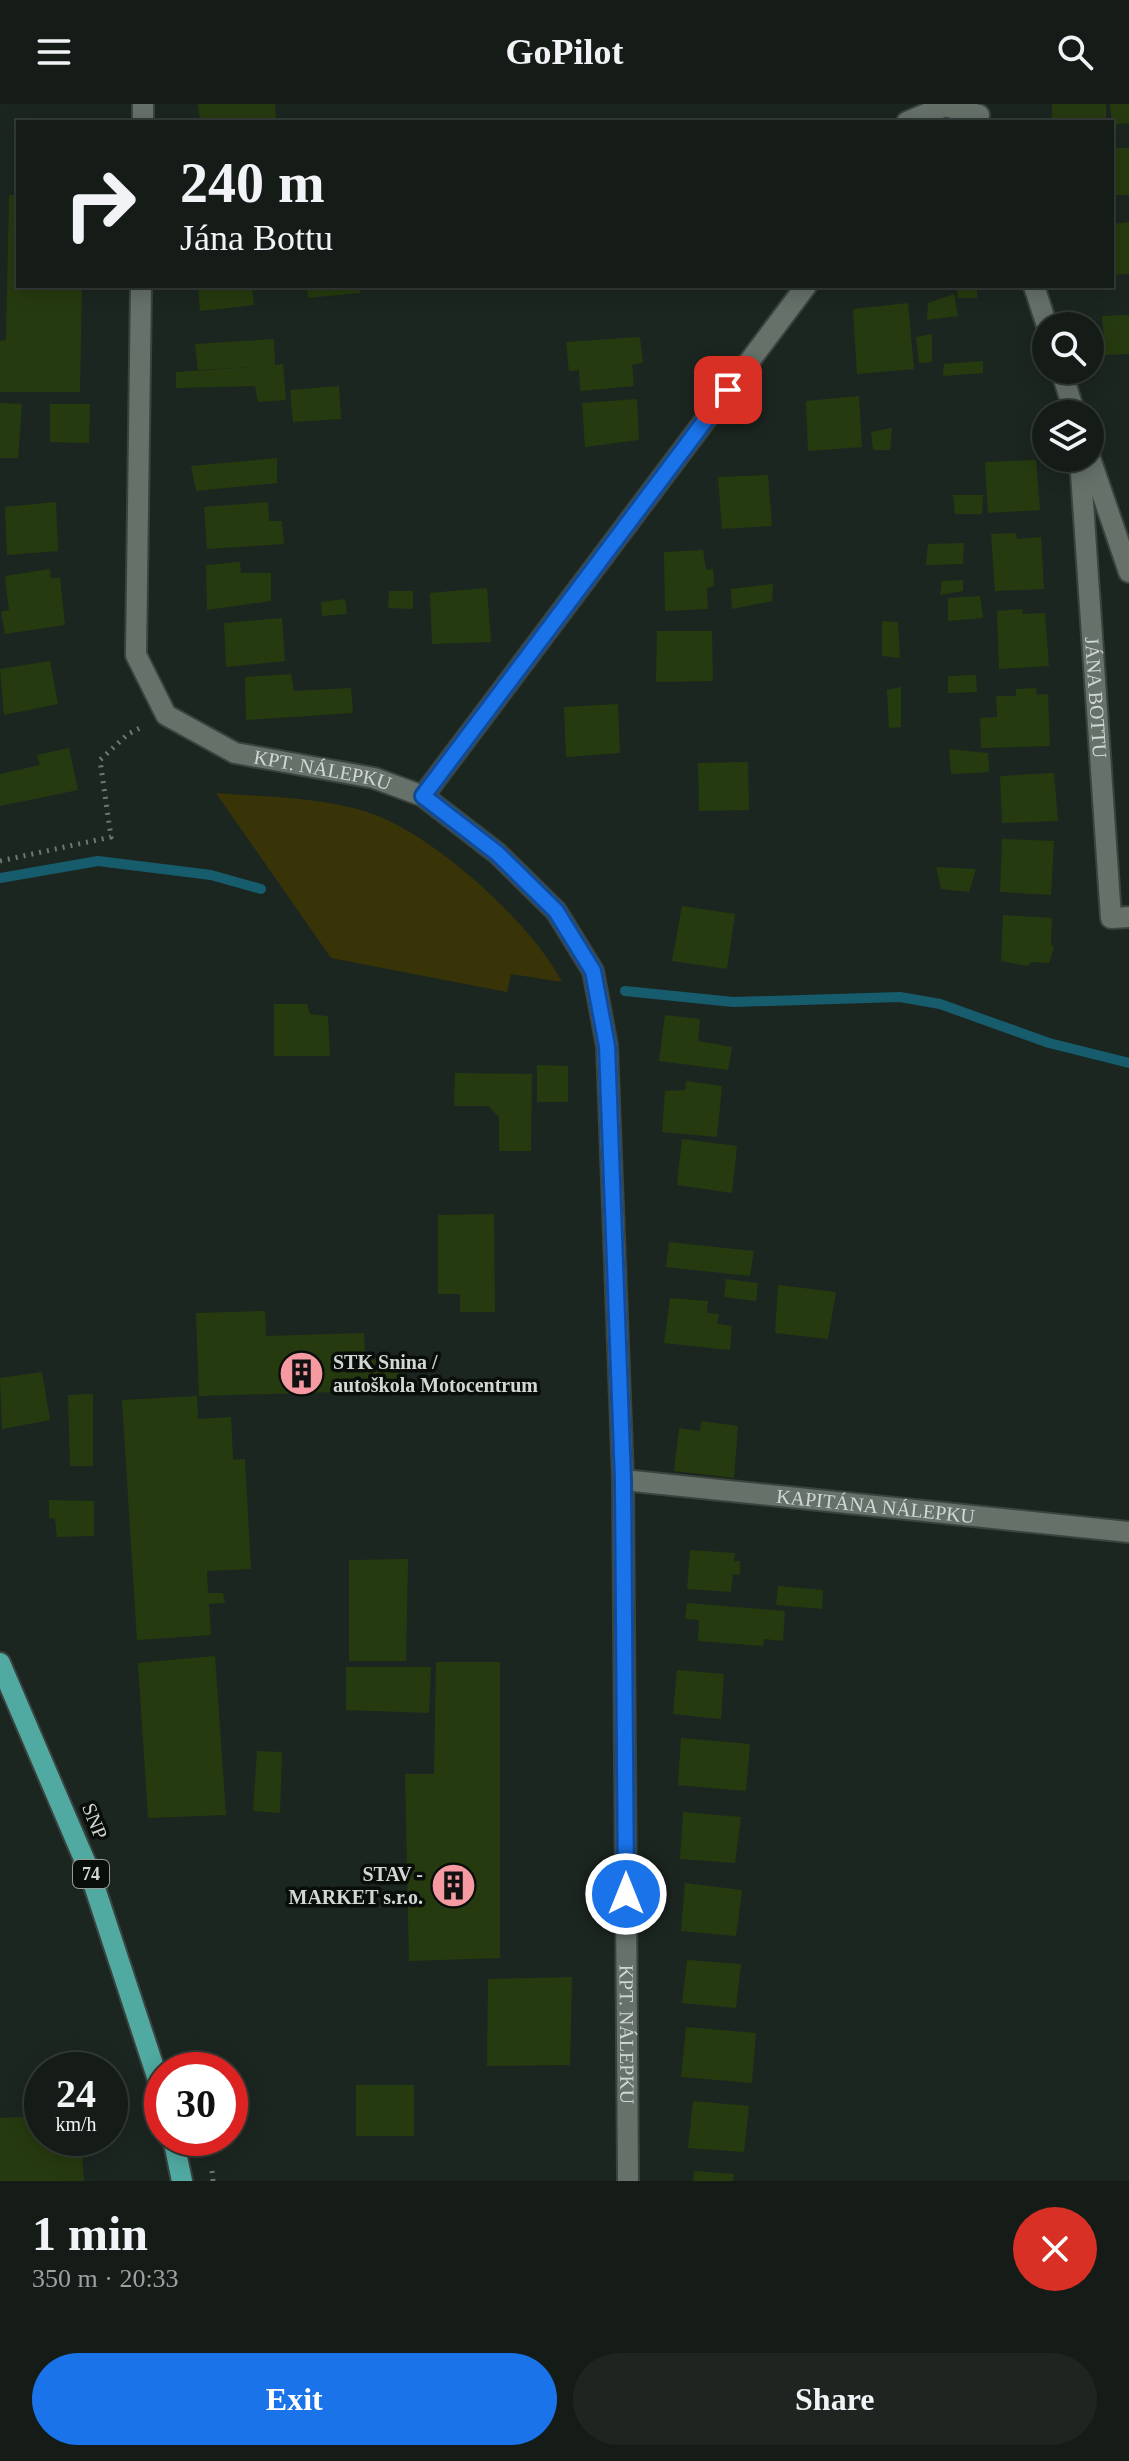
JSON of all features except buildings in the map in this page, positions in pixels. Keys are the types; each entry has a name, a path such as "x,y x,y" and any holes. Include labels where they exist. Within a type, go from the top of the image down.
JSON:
{"main road":[{"name":"SNP","path":"0,1663 90,1873 149,2052"},
{"path":"177,2156 182,2181"}],"street":[{"path":"910,120 945,106 978,114"},
{"path":"141,288 136,655 166,715"},
{"path":"423,796 804,288"},
{"path":"1035,288 1042,312"},
{"name":"JÁNA BOTTU","path":"1081,472 1111,918 1129,917"},
{"path":"1095,472 1129,572"},
{"name":"KPT. NÁLEPKU","path":"166,715 235,753 374,778 423,796 497,853 556,911 593,971 607,1046 623,1480 628,2181"},
{"name":"KAPITÁNA NÁLEPKU","path":"623,1480 1129,1532"}],"path":[{"path":"0,861 111,837 100,760 128,734 166,715"},
{"path":"212,2171 213,2181"}],"shaded area":[{"path":"216,793 330,803 367,812 392,823 449,859 504,907 547,958 562,982 511,974 507,992 331,958"}],"waterway":[{"path":"0,878 98,861 211,875 261,889"},
{"path":"625,991 733,1002 900,997 940,1004 1049,1043 1129,1063"}],"place":[{"name":"STK Snina / autoškola Motocentrum","path":"302,1374"},
{"name":"STAV - MARKET s.r.o.","path":"454,1885"}],"route":[{"path":"626,1894 623,1480 607,1046 593,971 556,911 497,853 423,796 728,390"}]}
